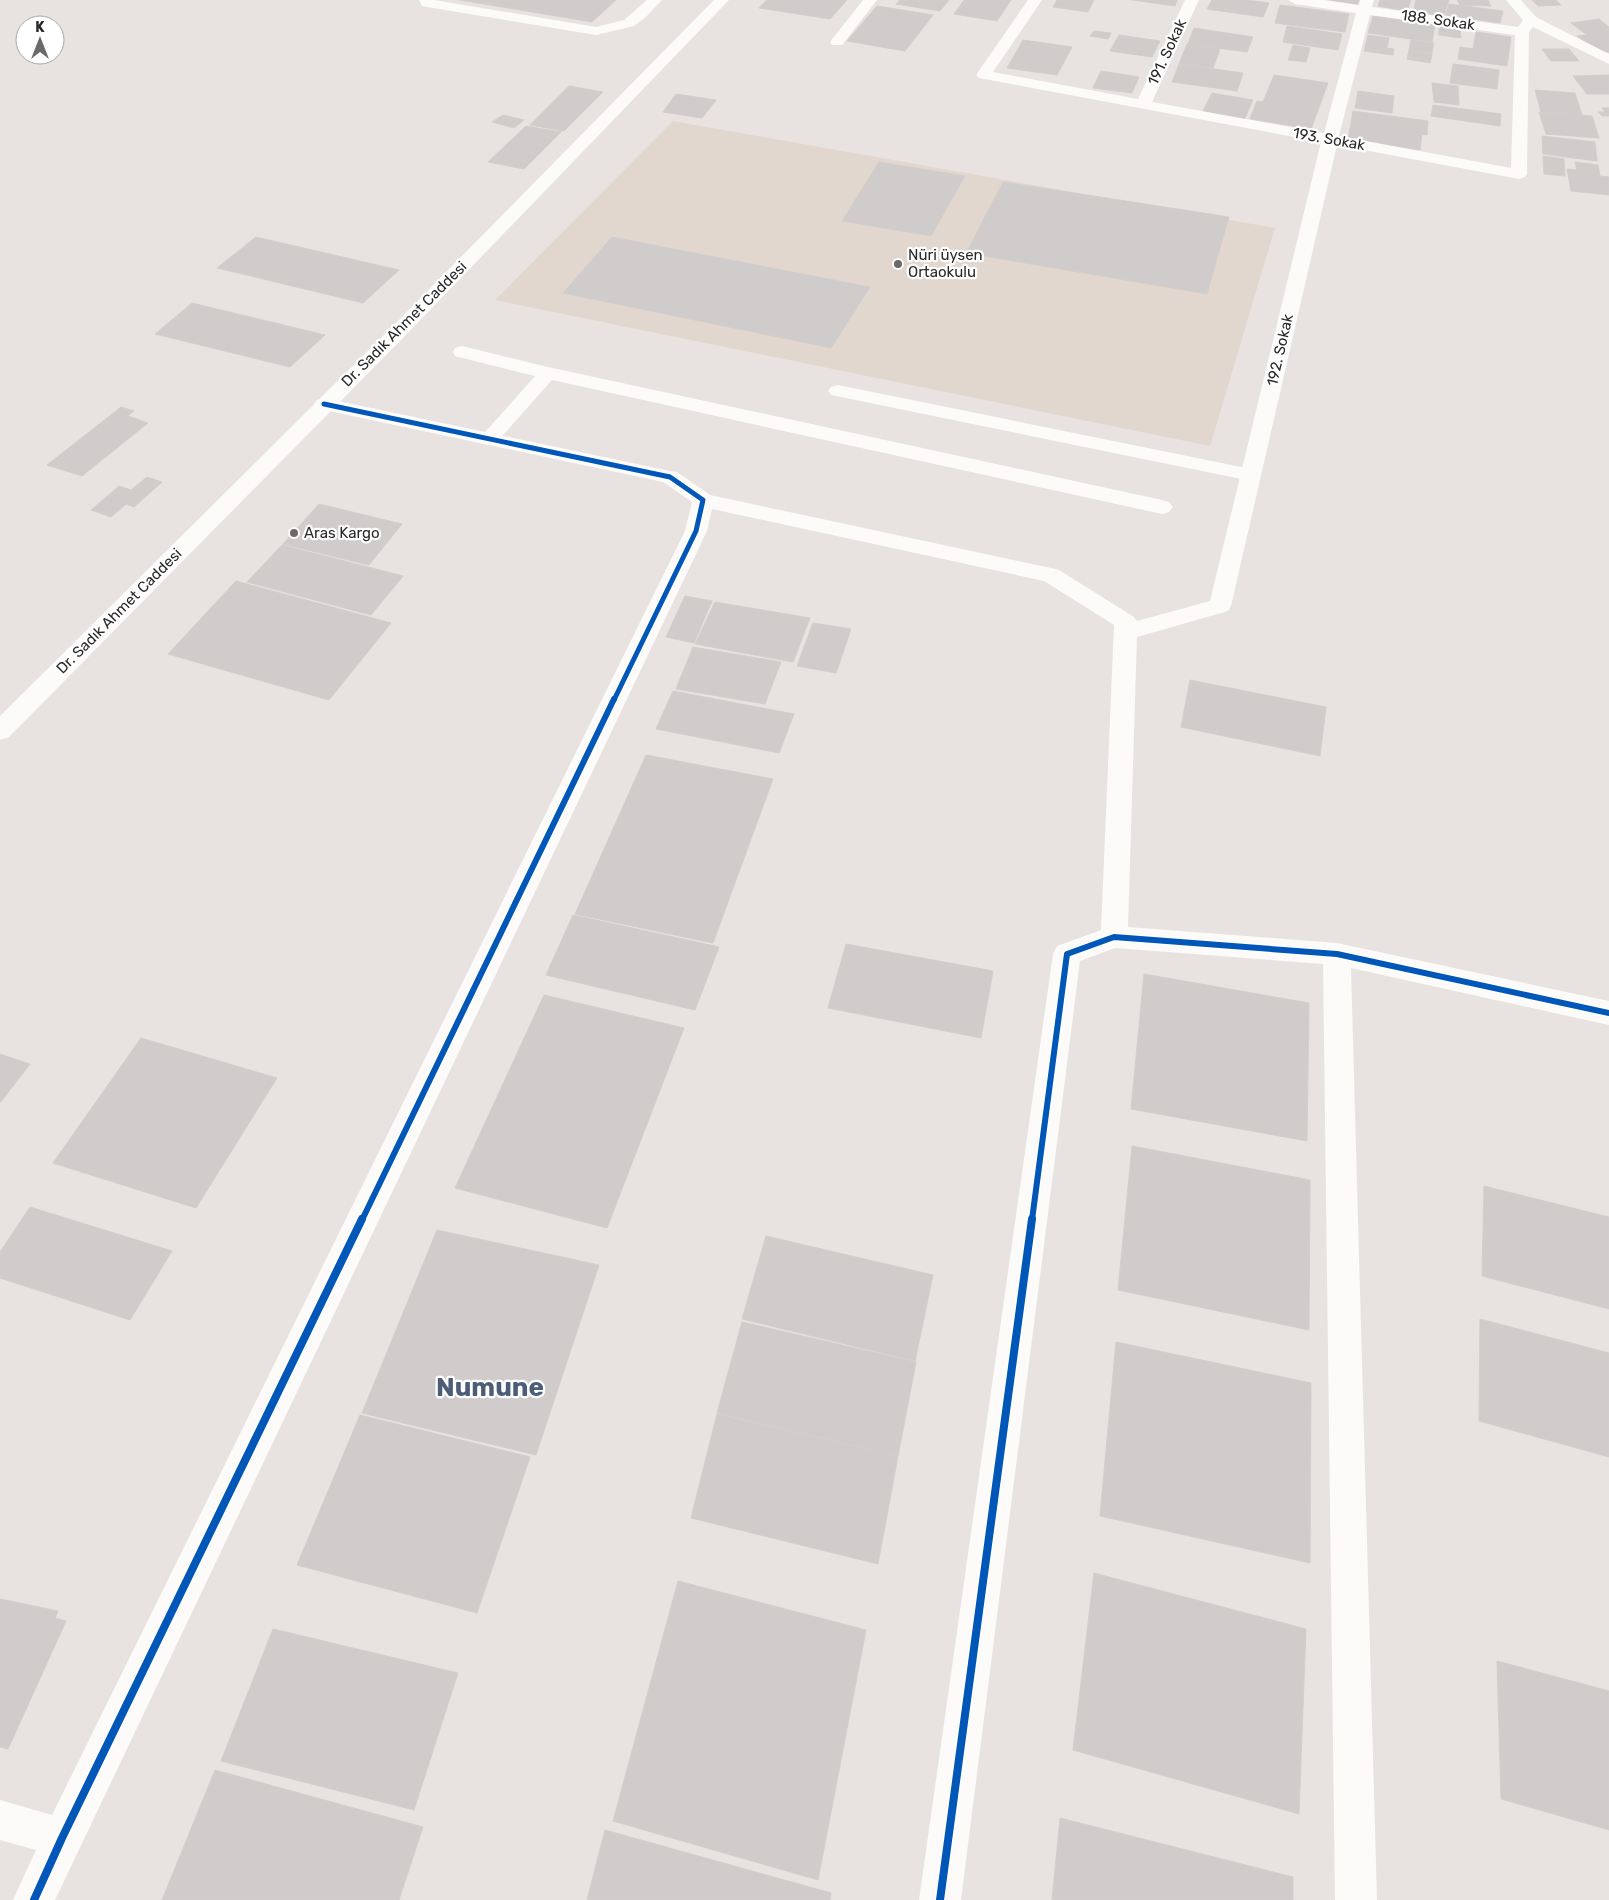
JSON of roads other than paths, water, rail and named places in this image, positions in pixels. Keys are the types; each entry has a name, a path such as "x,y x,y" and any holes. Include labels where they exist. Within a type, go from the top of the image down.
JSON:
{"street":[{"path":"426,0 427,3 596,31 618,27 634,21 655,0"},
{"name":"Dr. Sadık Ahmet Caddesi","path":"0,732 324,404 396,334 722,0"},
{"path":"836,42 870,0"},
{"name":"193. Sokak","path":"1034,0 984,75 1519,174 1527,26"},
{"name":"191. Sokak","path":"1143,105 1192,0"},
{"name":"188. Sokak","path":"1295,0 1365,5 1527,26"},
{"path":"1513,0 1527,26 1609,60"},
{"name":"192. Sokak","path":"1126,632 1220,606 1330,139 1365,5"},
{"path":"462,352 548,373 1162,507"},
{"path":"489,439 548,373"},
{"path":"838,391 1250,474"},
{"path":"324,404 670,477 703,500 1051,575 1126,622 1114,937"},
{"path":"34,1900 62,1838 696,531 703,500"},
{"path":"940,1900 1067,954 1114,937 1338,954 1609,1013"},
{"path":"1338,954 1356,1900"},
{"path":"0,1820 62,1838"}],"place":[{"name":"Nüri üysen Ortaokulu","path":"898,264"},
{"name":"Aras Kargo","path":"294,533"}],"district":[{"name":"Numune","path":"490,1387"}]}
